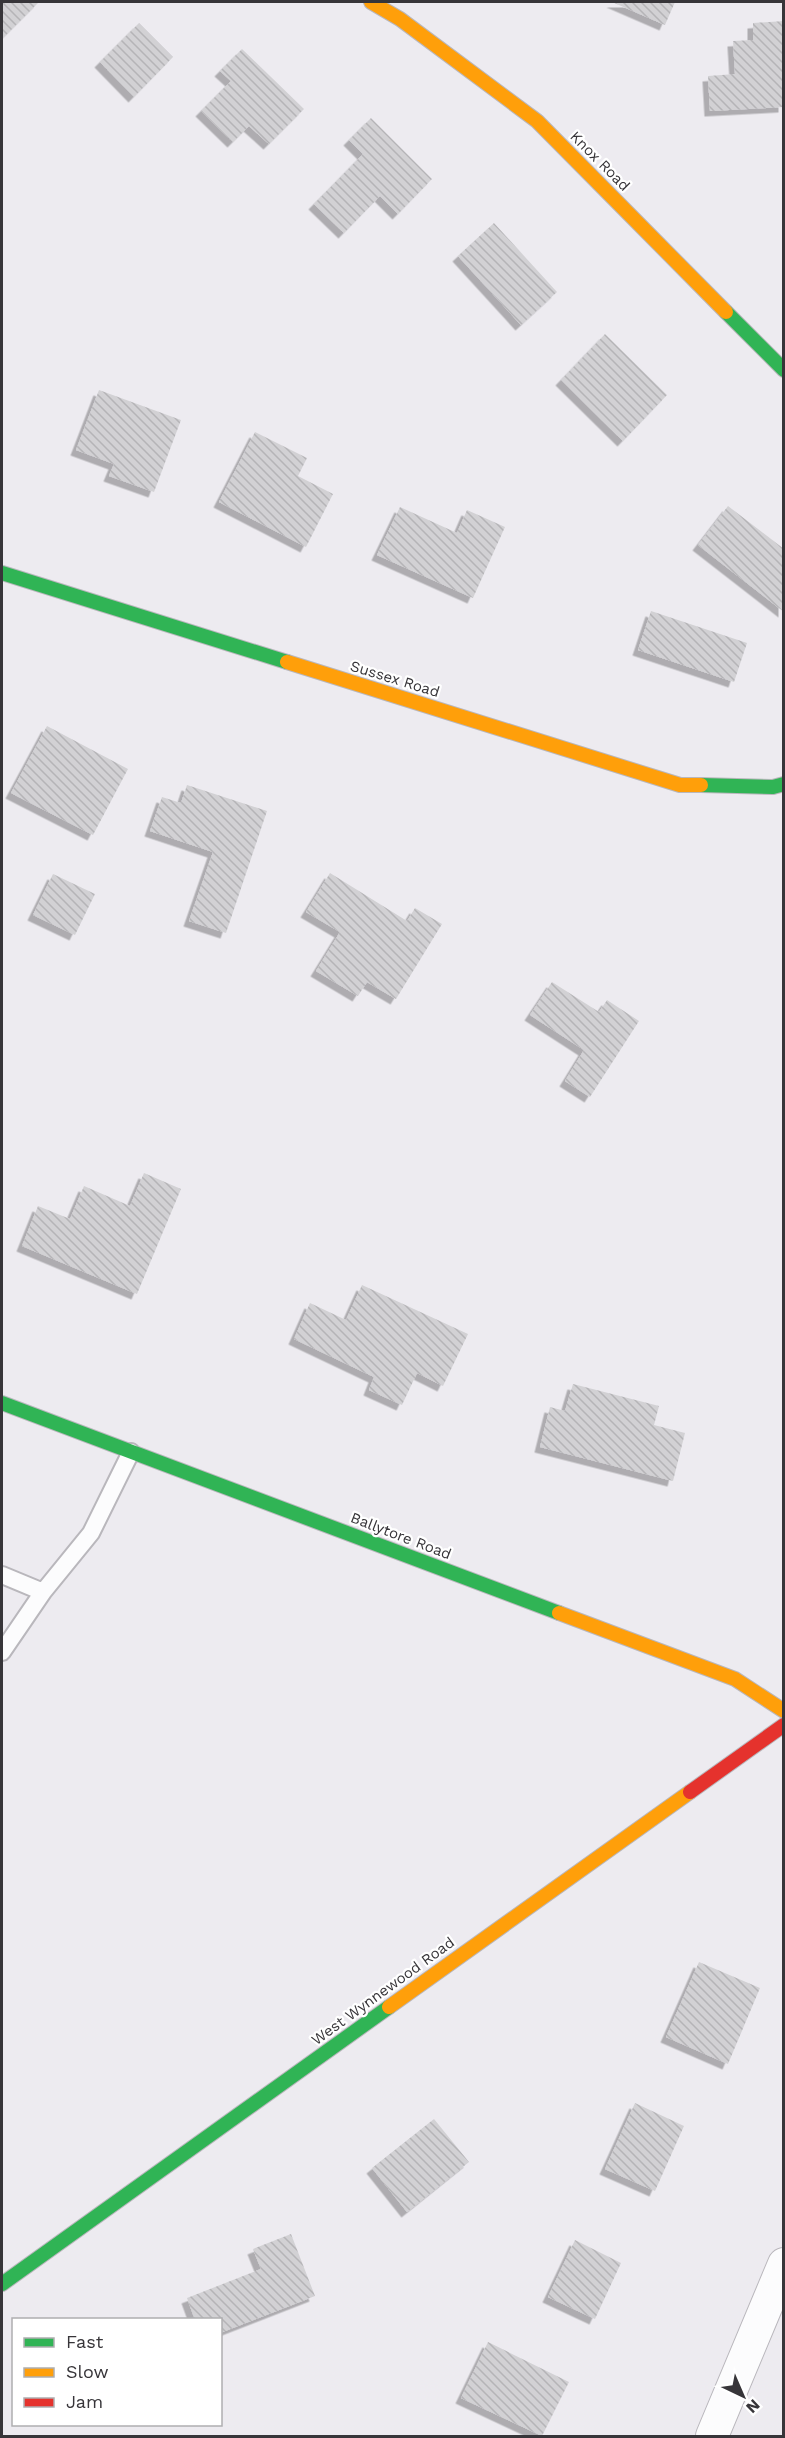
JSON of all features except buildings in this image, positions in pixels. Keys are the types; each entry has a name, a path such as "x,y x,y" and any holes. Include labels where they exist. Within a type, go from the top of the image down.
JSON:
{"street":[{"name":"Knox Road","path":"371,2 400,19 537,121 783,370"},
{"name":"Sussex Road","path":"2,573 681,785 773,787 783,784"},
{"name":"Ballytore Road","path":"2,1403 735,1679 783,1711"},
{"name":"West Wynnewood Road","path":"2,2284 783,1725"},
{"path":"712,2436 783,2264"}],"lane":[{"path":"2,1652 43,1592 91,1533 131,1452"},
{"path":"2,1575 43,1592"}],"traffic: fast":[{"path":"726,312 784,370"},
{"path":"2,573 287,662"},
{"path":"701,785 773,787 784,784"},
{"path":"2,1403 559,1613"},
{"path":"2,2284 389,2007"}],"traffic: slow":[{"path":"371,2 400,19 537,121 726,312"},
{"path":"287,662 680,785 701,785"},
{"path":"559,1613 735,1679 784,1711"},
{"path":"389,2007 690,1792"}],"traffic: jam":[{"path":"690,1792 784,1725"}]}
